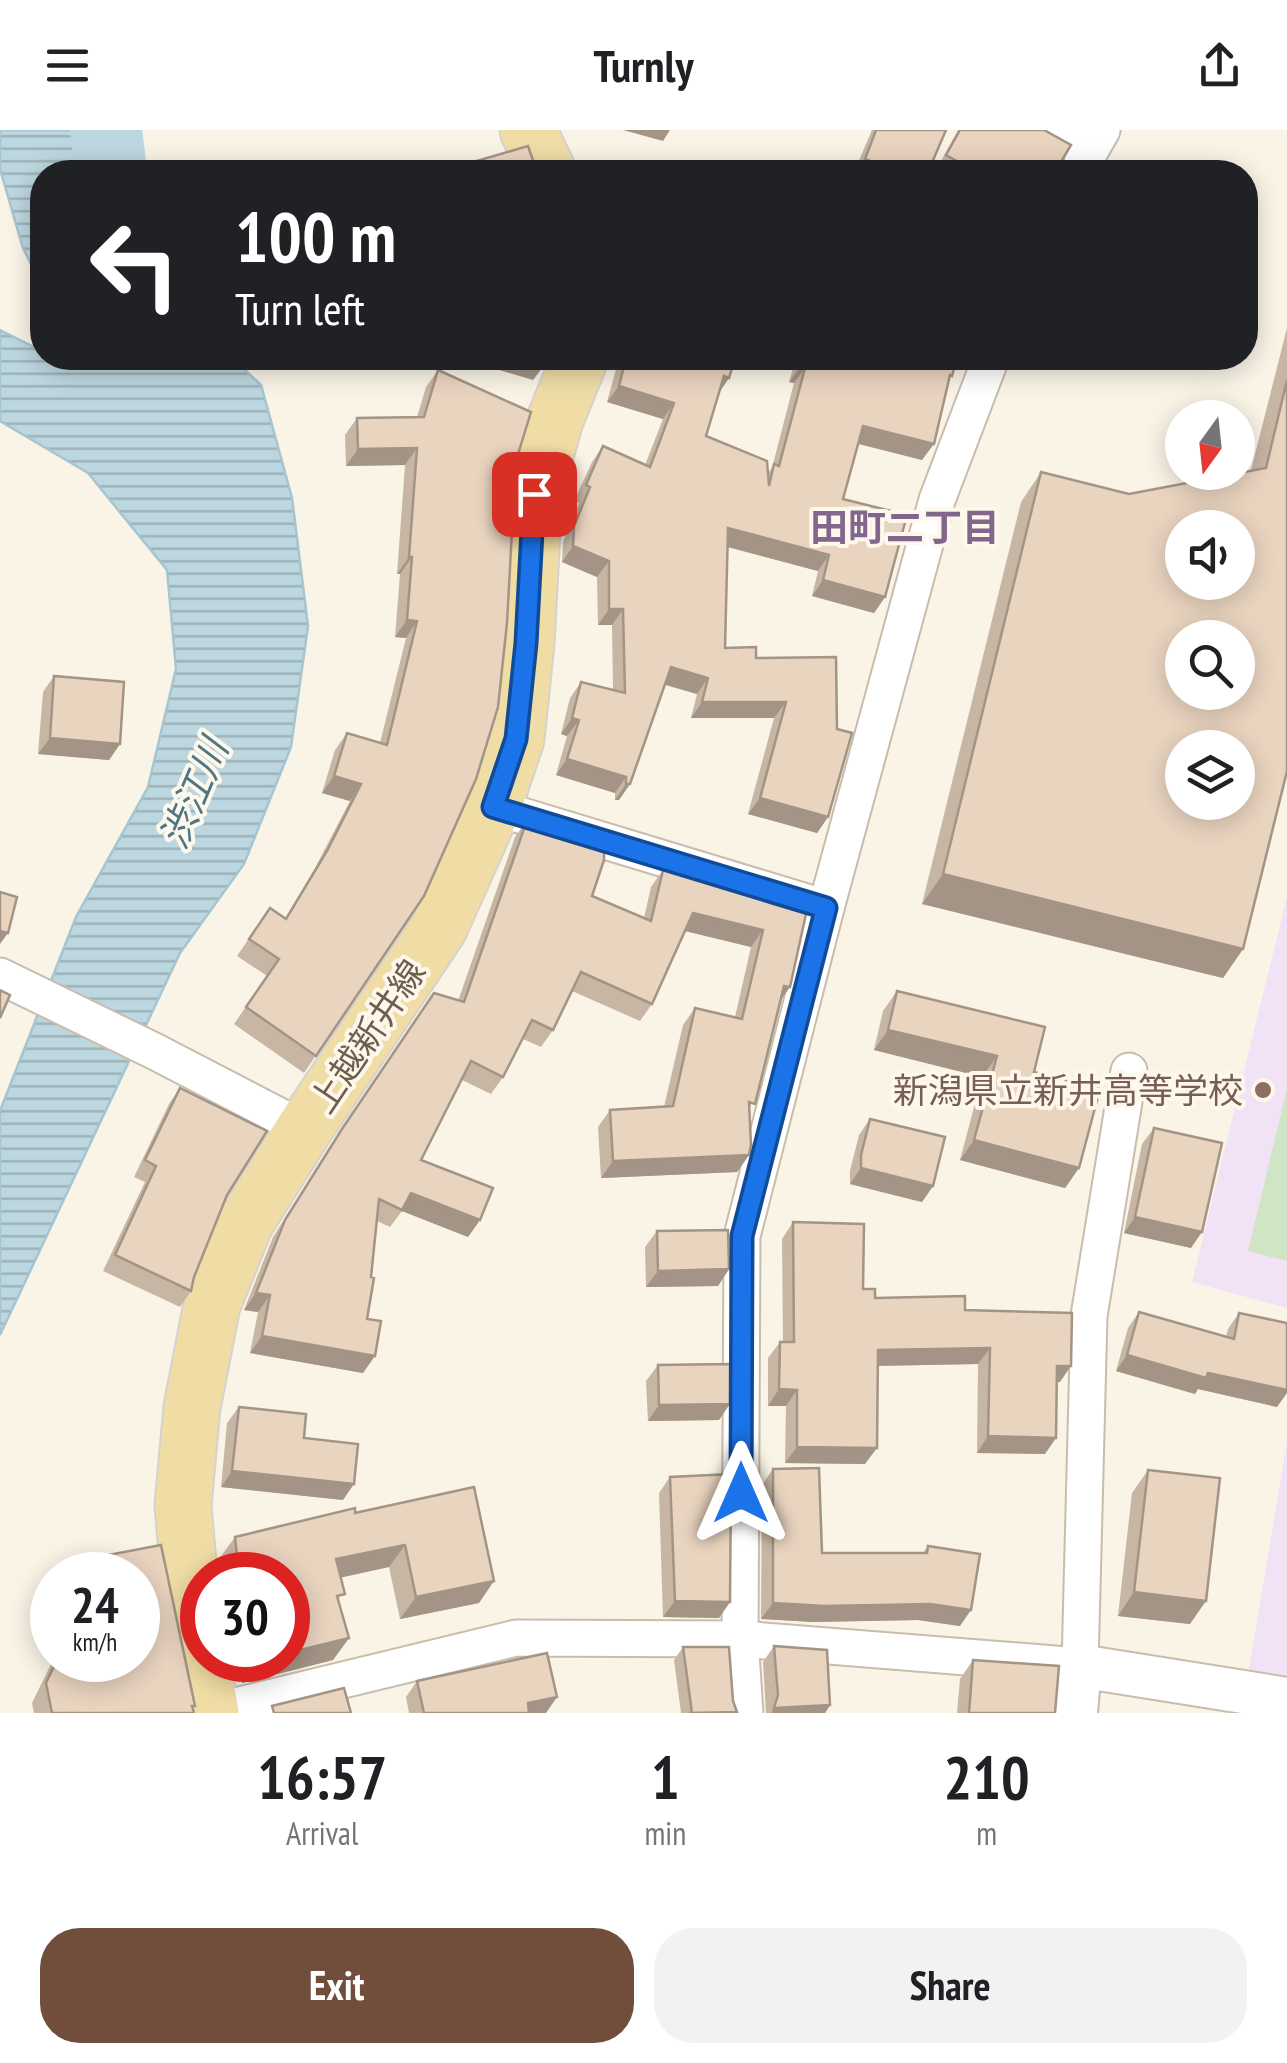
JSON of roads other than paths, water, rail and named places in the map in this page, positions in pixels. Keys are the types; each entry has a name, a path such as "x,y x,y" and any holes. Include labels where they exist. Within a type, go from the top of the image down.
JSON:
{"main road":[{"path":"528,130 542,160"},
{"name":"上越新井線","path":"211,1712 191,1598 184,1506 192,1408 212,1306 245,1223 439,928 493,807 516,739 534,494 555,420 575,370"}],"street":[{"path":"1051,130 1089,151"},
{"path":"745,1713 740,1639 742,1236 936,500 985,370"},
{"path":"493,807 826,908"},
{"path":"3,976 304,1130"},
{"path":"1076,1713 1089,1316 1129,1071"},
{"path":"211,1712 516,1638 740,1639 1080,1666 1287,1698"}],"water":[{"path":"0,130 92,130 107,160 30,160 30,262 0,169"},
{"path":"0,330 30,345 30,370 245,370 261,385 292,498 308,626 291,747 244,864 180,953 0,1335 0,1111 76,917 148,787 176,669 167,570 88,473 0,421"}],"waterway":[{"name":"渋江川","path":"106,130 110,160"}],"place":[{"name":"新潟県立新井高等学校","path":"1263,1090"}],"district":[{"name":"田町二丁目","path":"905,526"}]}
